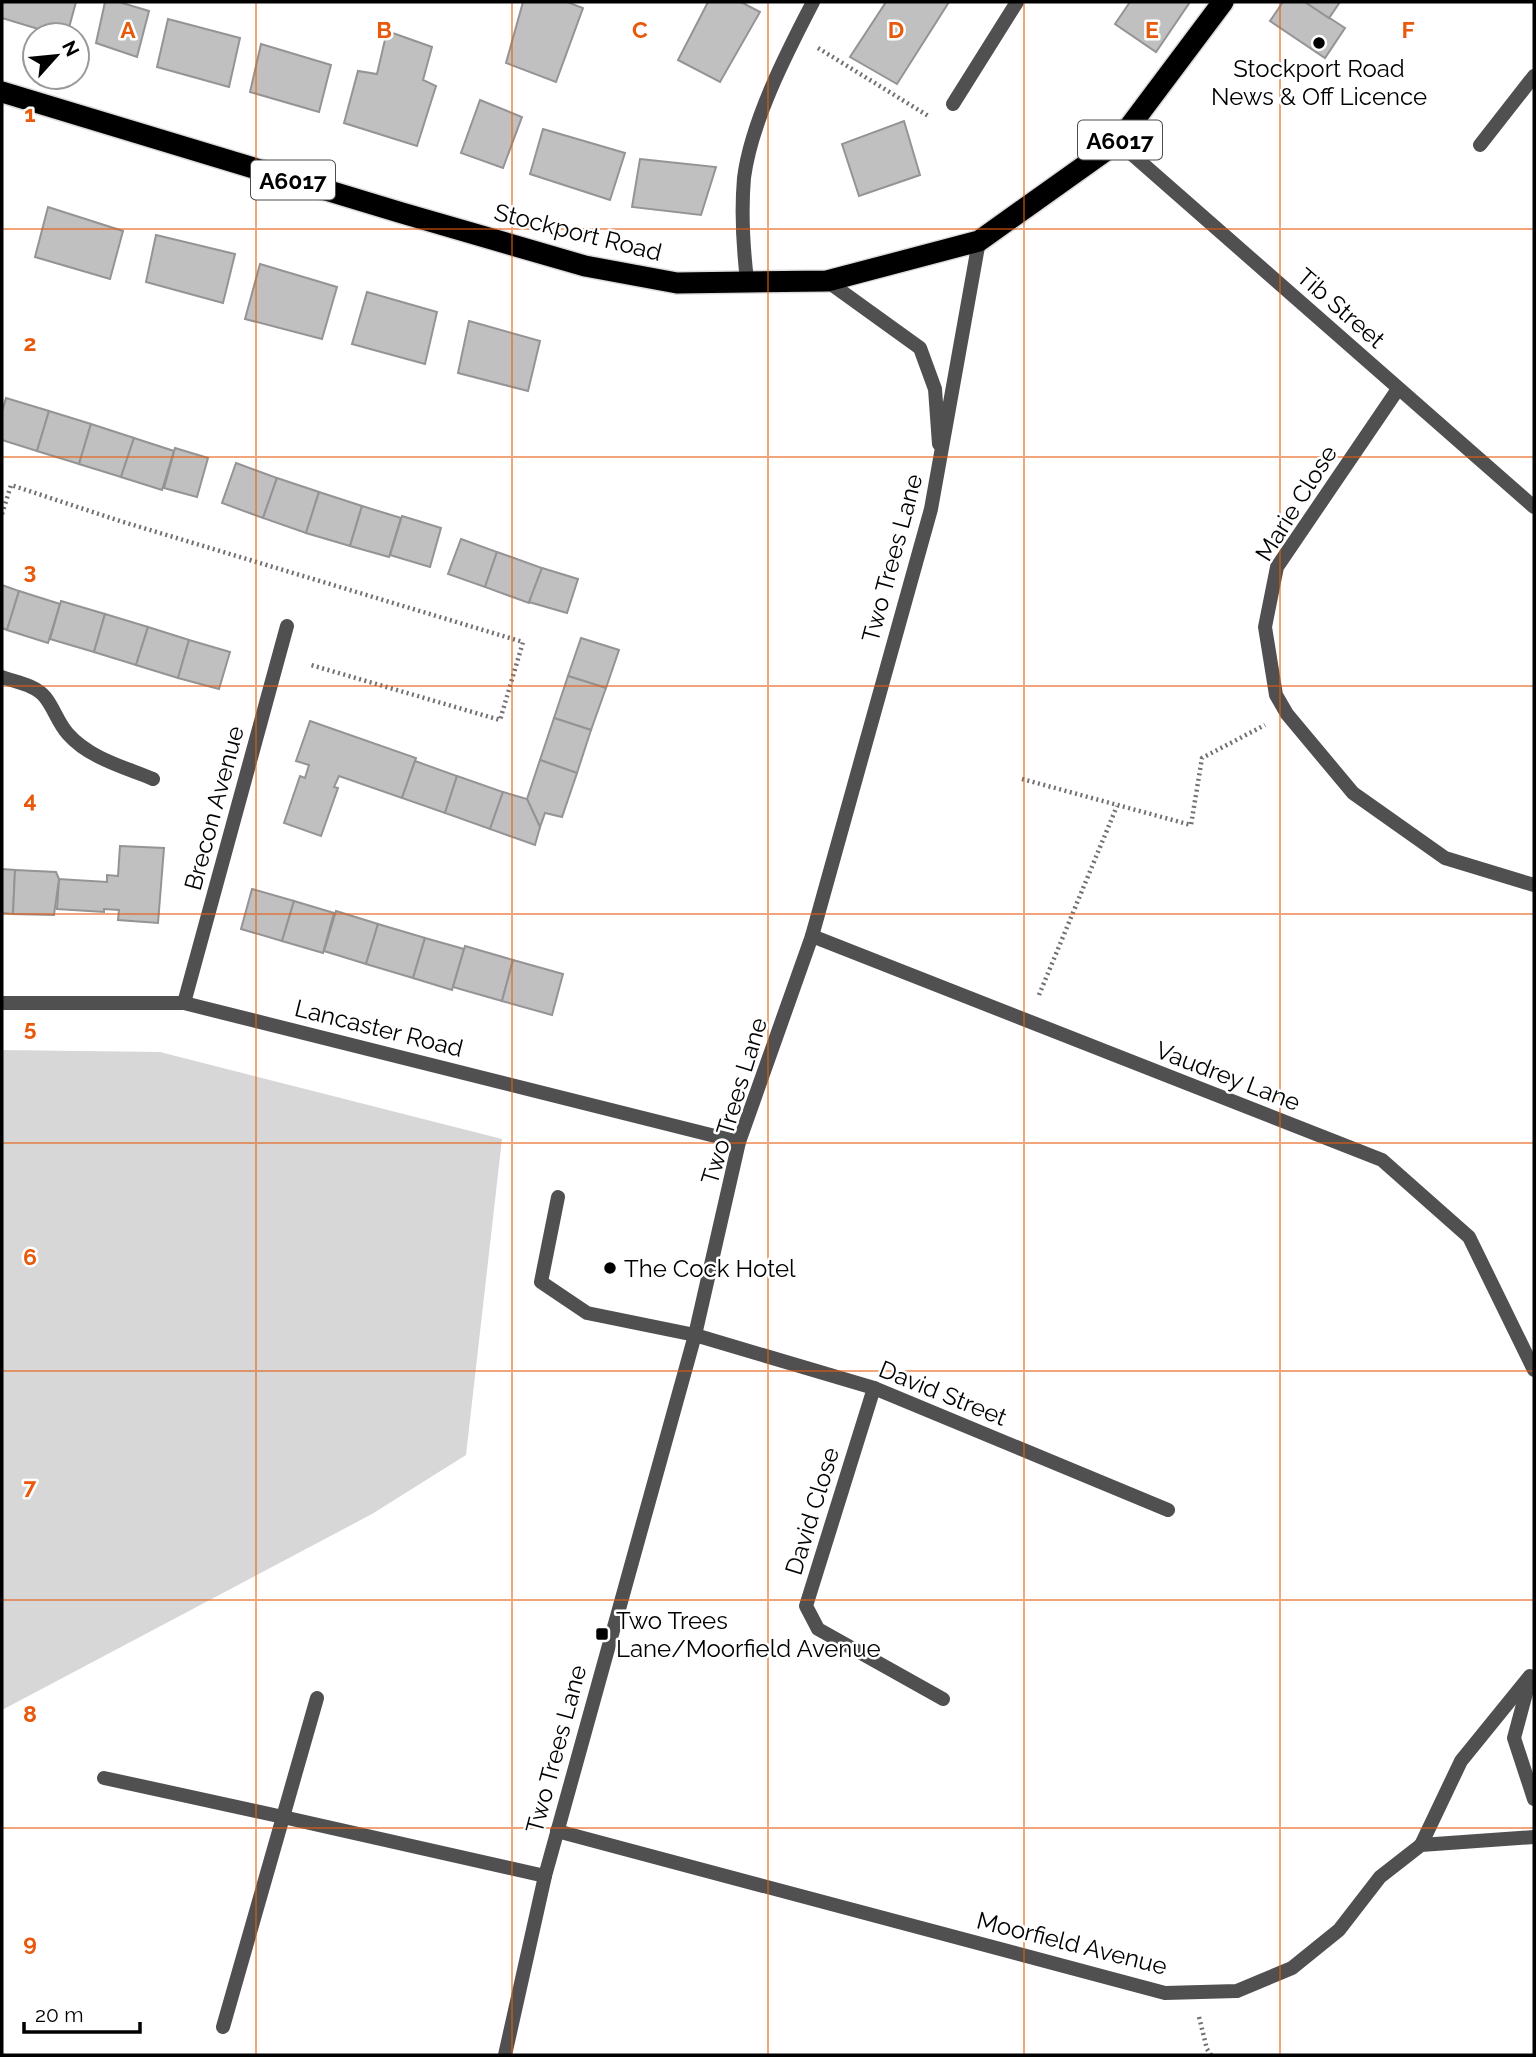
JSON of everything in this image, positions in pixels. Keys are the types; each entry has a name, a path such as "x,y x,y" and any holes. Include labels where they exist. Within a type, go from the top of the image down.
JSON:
{"highway":[{"name":"Stockport Road","path":"2,92 585,266 677,283 827,281 979,241 1118,142 1223,2"}],"street":[{"path":"747,281 742,238 745,176 759,120 796,34 813,2"},
{"path":"953,104 1017,2"},
{"path":"1480,145 1534,76"},
{"name":"Tib Street","path":"1118,142 1534,507"},
{"name":"Two Trees Lane","path":"505,2055 545,1876 695,1335 739,1142 812,936 931,509 979,241"},
{"path":"827,281 920,348 935,389 940,466"},
{"name":"Marie Close","path":"1398,389 1277,567 1265,627 1276,695 1287,713 1353,793 1446,858 1534,885"},
{"name":"Brecon Avenue","path":"184,1003 287,626"},
{"path":"2,677 33,688 44,695 68,734 82,746 97,756 153,779"},
{"name":"Vaudrey Lane","path":"812,936 1382,1160 1469,1237 1534,1370"},
{"name":"Lancaster Road","path":"2,1003 184,1003 739,1142"},
{"name":"David Street","path":"558,1197 541,1282 587,1313 695,1335 874,1388 1168,1510"},
{"name":"David Close","path":"874,1388 806,1606 818,1629 943,1699"},
{"path":"1532,1672 1514,1738 1534,1799"},
{"path":"1532,1672 1461,1761 1421,1845 1534,1837"},
{"path":"223,2027 317,1698"},
{"path":"104,1778 545,1876"},
{"name":"Moorfield Avenue","path":"557,1831 1165,1993 1237,1991 1292,1968 1339,1930 1380,1877 1421,1845"}],"path":[{"path":"796,34 940,123 953,104"},
{"path":"2,514 11,485 120,521 523,642 500,720 311,665"},
{"path":"1022,779 1191,825 1202,758 1287,713"},
{"path":"1028,1022 1117,806"},
{"path":"1193,1992 1207,2049 1211,2055"}],"shaded area":[{"path":"2,1050 160,1052 502,1139 466,1455 372,1514 2,1710"}],"building":[{"path":"2,2 76,2 71,21 21,21 21,24 2,18"},
{"path":"105,2 119,2 149,11 137,57 96,43"},
{"path":"523,2 567,2 583,8 556,82 506,63"},
{"path":"708,2 741,2 760,12 720,82 678,60"},
{"path":"886,2 949,2 897,84 850,57"},
{"path":"1130,2 1190,2 1156,52 1115,24"},
{"name":"Stockport Road News & Off Licence","path":"1283,2 1305,2 1345,28 1325,58 1270,21"},
{"path":"1305,2 1340,2 1329,18"},
{"path":"168,19 240,38 229,87 157,67"},
{"path":"387,31 432,47 423,80 436,86 417,146 344,123 358,71 377,74"},
{"path":"261,44 331,65 319,112 250,92"},
{"path":"480,100 522,117 503,168 461,153"},
{"path":"904,121 920,175 859,196 842,144"},
{"path":"543,129 625,153 610,200 530,174"},
{"path":"640,159 716,167 701,215 632,207"},
{"path":"48,207 123,231 110,279 35,257"},
{"path":"156,235 235,254 223,303 146,282"},
{"path":"260,264 337,287 322,339 245,319"},
{"path":"367,292 437,312 425,364 352,344"},
{"path":"469,321 540,341 528,391 458,373"},
{"path":"6,398 49,411 37,451 2,440 2,412"},
{"path":"49,411 91,424 79,464 37,451"},
{"path":"91,424 134,438 121,477 79,464"},
{"path":"134,438 174,451 162,490 121,477"},
{"path":"175,448 208,458 197,497 164,488"},
{"path":"236,463 277,478 263,518 222,503"},
{"path":"277,478 319,492 306,533 263,518"},
{"path":"319,492 362,506 350,546 306,533"},
{"path":"362,506 401,518 389,557 350,546"},
{"path":"402,516 441,528 430,567 390,555"},
{"path":"461,539 497,552 485,587 448,574"},
{"path":"497,552 542,568 529,603 485,587"},
{"path":"542,568 578,579 567,613 529,602"},
{"path":"2,585 19,591 7,630 2,628"},
{"path":"19,591 60,604 48,643 7,630"},
{"path":"61,601 105,614 94,652 50,639"},
{"path":"105,614 148,627 136,665 94,652"},
{"path":"148,627 189,640 178,678 136,665"},
{"path":"581,638 619,650 606,688 568,676"},
{"path":"189,640 230,652 219,689 178,678"},
{"path":"568,676 606,688 591,730 554,718"},
{"path":"554,718 591,730 577,773 540,760"},
{"path":"310,721 416,758 402,798 339,776 334,787 338,788 321,836 284,823 300,776 305,778 309,765 296,761"},
{"path":"540,760 577,773 562,817 545,813 540,827 527,799"},
{"path":"415,761 457,776 445,813 402,798"},
{"path":"457,776 503,792 490,829 445,813"},
{"path":"503,792 527,799 540,827 535,845 490,829"},
{"path":"120,846 164,848 158,923 118,920 119,910 104,909 104,912 57,909 59,879 107,882 107,875 118,876"},
{"path":"2,869 15,870 13,914 2,913"},
{"path":"15,870 56,872 59,879 54,915 13,914"},
{"path":"252,889 294,901 282,941 241,929"},
{"path":"294,901 334,913 323,953 282,941"},
{"path":"336,911 378,924 366,964 324,951"},
{"path":"378,924 425,938 413,978 366,964"},
{"path":"425,938 464,949 452,990 413,978"},
{"path":"465,946 513,960 502,1001 453,987"},
{"path":"513,960 563,974 552,1015 502,1001"}],"place":[{"name":"Stockport Road News & Off Licence","path":"1319,43"},
{"name":"The Cock Hotel","path":"610,1268"},
{"name":"Two Trees Lane/Moorfield Avenue","path":"602,1634"}]}
